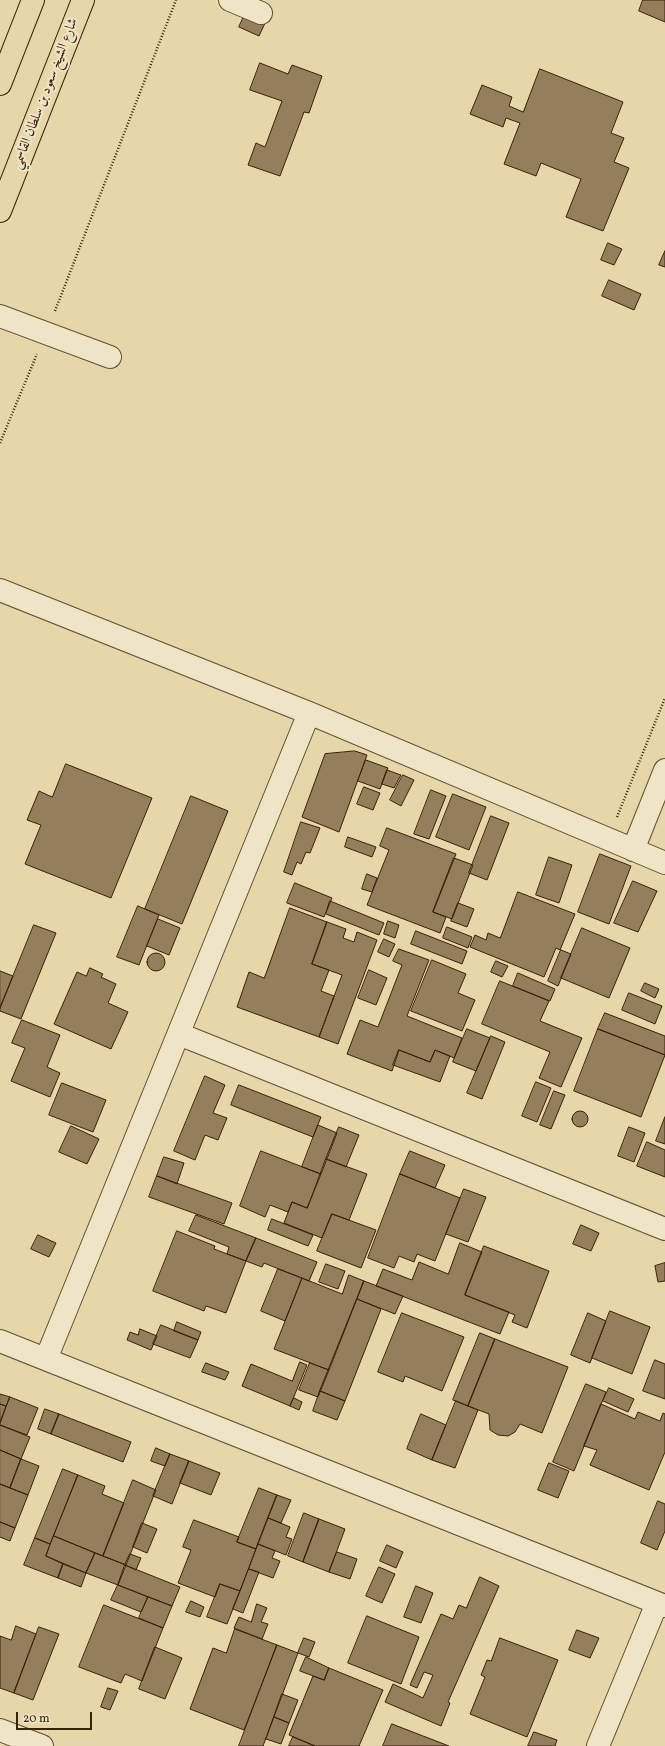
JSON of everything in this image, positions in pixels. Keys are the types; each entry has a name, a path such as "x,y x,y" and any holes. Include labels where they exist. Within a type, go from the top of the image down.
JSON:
{"main road":[{"path":"2,74 33,0"},
{"name":"شارع الشيخ سعود بن سلطان القاسمي","path":"0,211 83,0"}],"street":[{"path":"230,0 261,13"},
{"path":"0,316 110,357"},
{"path":"0,590 309,713 665,863"},
{"path":"46,1360 309,713"},
{"path":"633,850 665,770"},
{"path":"179,1034 665,1229"},
{"path":"0,1341 661,1604 598,1746"},
{"path":"0,1730 42,1746"}],"path":[{"path":"0,443 46,333 176,0"},
{"path":"608,839 665,698"}],"building":[{"path":"643,0 665,0 665,22 639,11"},
{"path":"246,12 266,21 259,36 239,27"},
{"path":"260,63 288,74 292,65 322,76 309,113 304,112 280,176 248,165 256,143 265,147 282,101 250,90"},
{"path":"540,69 623,102 611,133 624,138 614,162 629,168 603,231 566,217 581,179 541,163 536,176 504,164 520,123 506,118 503,127 470,114 482,85 512,97 509,106 523,112"},
{"path":"608,243 622,249 614,265 601,260"},
{"path":"665,251 665,267 659,265"},
{"path":"609,280 641,294 634,310 602,296"},
{"path":"355,751 367,755 339,832 302,817 325,754"},
{"path":"366,760 388,768 380,789 358,781"},
{"path":"66,764 152,798 111,898 25,864 41,825 27,820 39,791 52,797"},
{"path":"387,770 401,775 394,788 382,784"},
{"path":"403,775 414,780 401,806 390,800"},
{"path":"364,787 380,793 373,810 357,804"},
{"path":"431,790 446,796 429,839 414,834"},
{"path":"453,794 486,807 469,850 436,837"},
{"path":"191,796 228,811 182,924 145,909"},
{"path":"491,816 509,823 487,880 469,873"},
{"path":"301,822 320,828 310,853 306,852 301,864 297,862 292,875 284,872"},
{"path":"387,828 456,854 433,912 446,917 440,933 367,905 389,850 380,846"},
{"path":"348,837 376,847 372,857 345,847"},
{"path":"600,854 631,866 609,924 578,912"},
{"path":"549,857 572,865 559,903 536,895"},
{"path":"454,858 473,865 452,919 433,912"},
{"path":"367,874 377,878 372,892 362,889"},
{"path":"633,881 657,891 638,932 614,923"},
{"path":"295,883 332,898 324,917 287,903"},
{"path":"518,892 575,914 560,950 556,948 544,977 470,947 475,935 486,940 488,933 500,938"},
{"path":"330,901 384,923 379,935 326,914"},
{"path":"458,903 474,909 467,927 451,921"},
{"path":"138,906 159,915 139,965 117,957"},
{"path":"290,908 327,922 312,964 329,970 321,991 334,996 319,1037 237,1007 249,972 264,978"},
{"path":"158,919 180,928 169,955 147,946"},
{"path":"388,921 399,925 395,938 384,934"},
{"path":"327,922 346,929 343,938 354,942 357,932 377,940 338,1044 319,1037 342,975 312,964"},
{"path":"34,925 56,933 21,1019 0,1011 0,1008"},
{"path":"447,927 472,937 468,948 443,938"},
{"path":"582,928 630,948 609,998 561,978"},
{"path":"416,931 467,951 462,964 411,944"},
{"path":"384,939 395,944 389,957 378,952"},
{"path":"399,949 429,960 407,1016 462,1038 454,1058 435,1050 430,1062 399,1050 392,1071 347,1054 360,1020 378,1027 402,965 393,961"},
{"path":"561,950 571,954 558,986 548,981"},
{"path":"156,953 162,956 165,962 162,968 156,971 150,968 147,962 150,956"},
{"path":"432,960 466,974 458,993 475,1000 462,1031 411,1011"},
{"path":"496,961 508,966 502,977 491,972"},
{"path":"90,968 103,974 101,977 116,984 108,1003 128,1012 111,1049 54,1024 77,972 86,976"},
{"path":"369,970 387,978 376,1005 358,998"},
{"path":"0,971 13,976 0,1008"},
{"path":"518,973 555,989 550,1001 513,986"},
{"path":"500,981 549,1001 540,1021 582,1038 561,1087 539,1078 550,1052 482,1024"},
{"path":"645,983 659,989 655,998 641,991"},
{"path":"629,993 662,1006 655,1024 622,1010"},
{"path":"605,1013 665,1036 665,1055 598,1029"},
{"path":"22,1020 60,1035 47,1067 60,1073 50,1097 11,1081 25,1048 12,1043"},
{"path":"467,1029 490,1038 476,1071 453,1062"},
{"path":"598,1029 665,1055 641,1117 574,1091"},
{"path":"491,1036 505,1042 482,1099 467,1093"},
{"path":"399,1050 430,1062 435,1050 450,1056 440,1082 393,1065"},
{"path":"205,1076 225,1085 213,1113 227,1118 218,1140 205,1135 195,1160 174,1151"},
{"path":"536,1082 551,1088 537,1122 522,1116"},
{"path":"62,1083 106,1100 93,1132 49,1115"},
{"path":"239,1085 321,1117 313,1137 231,1105"},
{"path":"554,1091 565,1095 551,1129 540,1125"},
{"path":"577,1111 583,1111 588,1116 586,1125 583,1127 577,1127 572,1122 572,1116"},
{"path":"665,1117 665,1144 656,1141"},
{"path":"318,1125 337,1133 321,1174 302,1167"},
{"path":"71,1126 99,1139 87,1164 59,1152"},
{"path":"339,1127 359,1135 346,1167 326,1159"},
{"path":"629,1127 645,1133 634,1162 618,1156"},
{"path":"647,1142 665,1150 665,1177 637,1166"},
{"path":"261,1151 321,1174 307,1208 292,1202 288,1212 270,1205 265,1217 240,1206"},
{"path":"410,1151 445,1165 435,1188 400,1174"},
{"path":"164,1157 184,1163 177,1184 157,1176"},
{"path":"326,1159 367,1174 349,1220 332,1214 322,1238 284,1223 292,1202 307,1208"},
{"path":"400,1174 460,1198 435,1261 417,1254 414,1262 399,1256 394,1268 368,1258"},
{"path":"157,1176 232,1203 224,1224 149,1197"},
{"path":"464,1189 486,1197 468,1242 446,1234"},
{"path":"332,1214 376,1230 361,1268 317,1251"},
{"path":"196,1215 256,1238 246,1261 227,1254 229,1247 189,1231"},
{"path":"272,1219 313,1235 308,1246 268,1230"},
{"path":"581,1225 599,1233 591,1251 573,1244"},
{"path":"177,1231 215,1246 214,1249 246,1261 226,1313 206,1306 204,1311 153,1291"},
{"path":"38,1235 56,1243 49,1257 31,1249"},
{"path":"256,1238 317,1262 309,1281 264,1263 262,1267 246,1261"},
{"path":"460,1243 482,1252 465,1295 509,1312 500,1334 376,1286 383,1269 412,1280 419,1262 448,1274"},
{"path":"484,1246 549,1271 527,1328 512,1322 515,1315 465,1295"},
{"path":"665,1263 665,1281 658,1282 655,1266"},
{"path":"326,1264 345,1271 338,1289 319,1282"},
{"path":"278,1269 302,1278 285,1321 261,1311"},
{"path":"349,1275 364,1281 329,1370 274,1349 302,1278 342,1294"},
{"path":"364,1281 403,1296 395,1314 357,1299"},
{"path":"357,1299 381,1309 345,1401 320,1391"},
{"path":"610,1311 650,1327 632,1374 592,1358"},
{"path":"402,1313 464,1337 442,1391 405,1376 403,1382 378,1372"},
{"path":"588,1313 606,1321 590,1363 571,1355"},
{"path":"177,1322 201,1332 198,1340 174,1331"},
{"path":"161,1325 198,1340 190,1358 153,1344"},
{"path":"140,1329 157,1336 151,1350 127,1340 130,1332 138,1335"},
{"path":"480,1333 495,1339 468,1406 453,1400"},
{"path":"495,1339 568,1367 542,1433 520,1424 515,1432 508,1436 498,1435 490,1430 489,1414 468,1406"},
{"path":"655,1360 665,1364 665,1399 643,1391"},
{"path":"300,1362 307,1365 290,1406 242,1386 251,1364 292,1381"},
{"path":"206,1363 229,1372 225,1380 202,1372"},
{"path":"310,1363 329,1370 318,1397 299,1390"},
{"path":"586,1384 606,1392 574,1471 553,1462"},
{"path":"609,1388 634,1399 628,1412 603,1401"},
{"path":"320,1391 345,1401 337,1420 313,1411"},
{"path":"0,1394 10,1397 6,1406 0,1404"},
{"path":"10,1397 38,1408 27,1435 0,1425"},
{"path":"294,1398 302,1402 299,1410 290,1406"},
{"path":"456,1401 478,1410 455,1468 432,1460"},
{"path":"0,1404 6,1406 0,1422"},
{"path":"601,1404 635,1419 638,1412 660,1421 663,1413 665,1414 665,1452 649,1490 590,1465 597,1450 584,1446"},
{"path":"45,1409 59,1414 51,1434 38,1429"},
{"path":"59,1414 131,1442 123,1462 51,1434"},
{"path":"421,1414 446,1425 432,1460 407,1449"},
{"path":"0,1425 30,1437 21,1459 0,1450"},
{"path":"156,1448 170,1454 165,1466 151,1461"},
{"path":"0,1450 21,1459 10,1488 0,1484"},
{"path":"170,1454 189,1461 172,1504 153,1496"},
{"path":"21,1459 39,1466 28,1495 10,1488"},
{"path":"189,1461 220,1473 211,1495 180,1483"},
{"path":"549,1463 569,1471 558,1498 538,1490"},
{"path":"63,1469 78,1475 50,1544 35,1538"},
{"path":"78,1475 105,1486 102,1494 124,1503 103,1556 54,1536"},
{"path":"133,1480 156,1490 126,1565 103,1556"},
{"path":"0,1484 28,1495 15,1528 0,1522"},
{"path":"259,1488 277,1495 256,1549 237,1542"},
{"path":"277,1495 291,1500 281,1523 268,1518"},
{"path":"658,1501 665,1504 665,1531 657,1550 641,1543"},
{"path":"304,1513 319,1519 303,1562 288,1556"},
{"path":"268,1518 290,1527 286,1537 292,1539 286,1555 258,1544"},
{"path":"319,1519 345,1529 329,1572 303,1562"},
{"path":"194,1520 239,1537 237,1542 256,1549 240,1591 220,1584 215,1597 178,1583 191,1550 183,1547"},
{"path":"0,1522 15,1528 10,1541 0,1537"},
{"path":"142,1523 157,1529 147,1553 133,1547"},
{"path":"54,1536 95,1553 86,1573 46,1556"},
{"path":"35,1538 50,1544 46,1556 63,1564 58,1578 24,1565"},
{"path":"258,1544 275,1551 272,1558 280,1561 273,1578 249,1569"},
{"path":"387,1545 403,1552 396,1568 380,1561"},
{"path":"337,1552 357,1559 350,1579 329,1572"},
{"path":"95,1553 126,1565 118,1585 86,1573"},
{"path":"130,1554 141,1558 136,1570 125,1565"},
{"path":"63,1564 86,1573 81,1587 58,1578"},
{"path":"125,1565 180,1587 172,1606 118,1585"},
{"path":"379,1567 395,1574 382,1603 366,1596"},
{"path":"249,1569 259,1572 243,1613 233,1609"},
{"path":"480,1577 499,1586 448,1702 450,1703 441,1726 385,1702 393,1684 423,1698 433,1675 424,1672 417,1688 410,1685 441,1614 453,1619 459,1605 466,1608"},
{"path":"220,1584 240,1591 227,1624 207,1617"},
{"path":"118,1585 148,1597 141,1612 111,1600"},
{"path":"416,1586 433,1593 421,1623 404,1617"},
{"path":"148,1597 172,1606 163,1628 139,1618"},
{"path":"191,1601 204,1607 200,1617 186,1612"},
{"path":"257,1604 267,1608 261,1622 268,1624 262,1639 234,1628 239,1617 251,1622"},
{"path":"104,1605 163,1628 142,1681 125,1674 121,1683 79,1667"},
{"path":"367,1616 419,1637 401,1684 348,1663"},
{"path":"16,1626 36,1634 14,1693 0,1688 0,1636 11,1640"},
{"path":"39,1627 59,1634 33,1700 14,1693"},
{"path":"235,1629 277,1645 244,1730 190,1709 213,1648 226,1653"},
{"path":"577,1630 599,1638 590,1658 569,1650"},
{"path":"304,1638 315,1642 309,1657 298,1653"},
{"path":"500,1638 558,1660 527,1737 470,1714 485,1677 481,1675 487,1660 491,1661"},
{"path":"277,1645 298,1653 263,1746 239,1746"},
{"path":"155,1647 182,1658 165,1699 139,1689"},
{"path":"306,1657 329,1668 324,1680 300,1671"},
{"path":"329,1668 383,1690 359,1746 315,1746 289,1735 313,1676 324,1680"},
{"path":"108,1688 118,1691 110,1710 101,1707"},
{"path":"282,1694 298,1700 289,1723 274,1717"},
{"path":"274,1717 289,1723 281,1744 266,1739"},
{"path":"392,1724 449,1746 383,1746"},
{"path":"534,1732 557,1740 555,1746 528,1746"},
{"path":"293,1737 315,1746 289,1746"}]}
